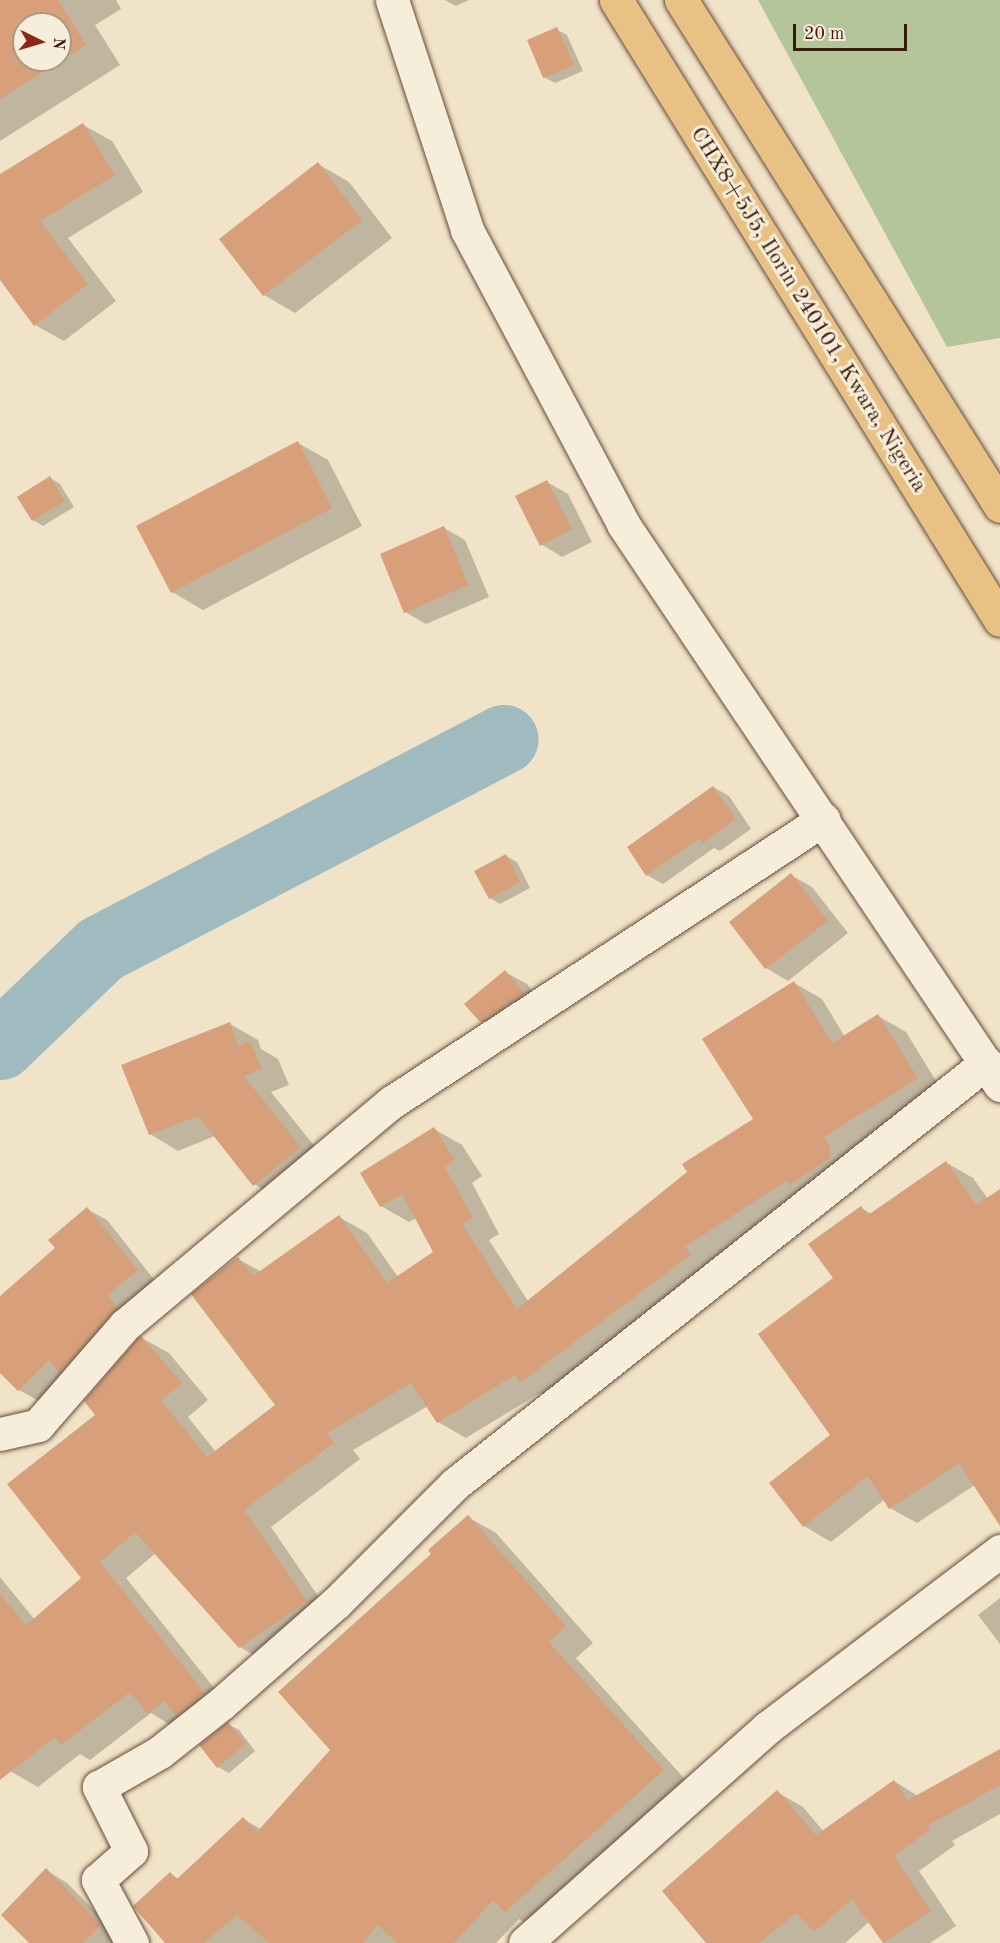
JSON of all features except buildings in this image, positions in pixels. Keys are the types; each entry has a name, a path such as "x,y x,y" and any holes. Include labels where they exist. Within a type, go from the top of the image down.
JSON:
{"main road":[{"name":"CHX8+5J5, Ilorin 240101, Kwara, Nigeria","path":"616,0 1000,621"},
{"path":"681,0 1000,506"}],"street":[{"path":"132,1943 98,1880 131,1851 99,1787 160,1752 222,1702 336,1603 455,1484 993,1074 824,819 728,684 624,524 467,230 392,0"},
{"path":"0,1434 38,1425 124,1325 392,1102 824,819"},
{"path":"525,1943 767,1728 1000,1551"}],"green space":[{"path":"758,0 1000,0 1000,338 947,347"}],"waterway":[{"path":"0,1045 100,949 504,739"}]}
